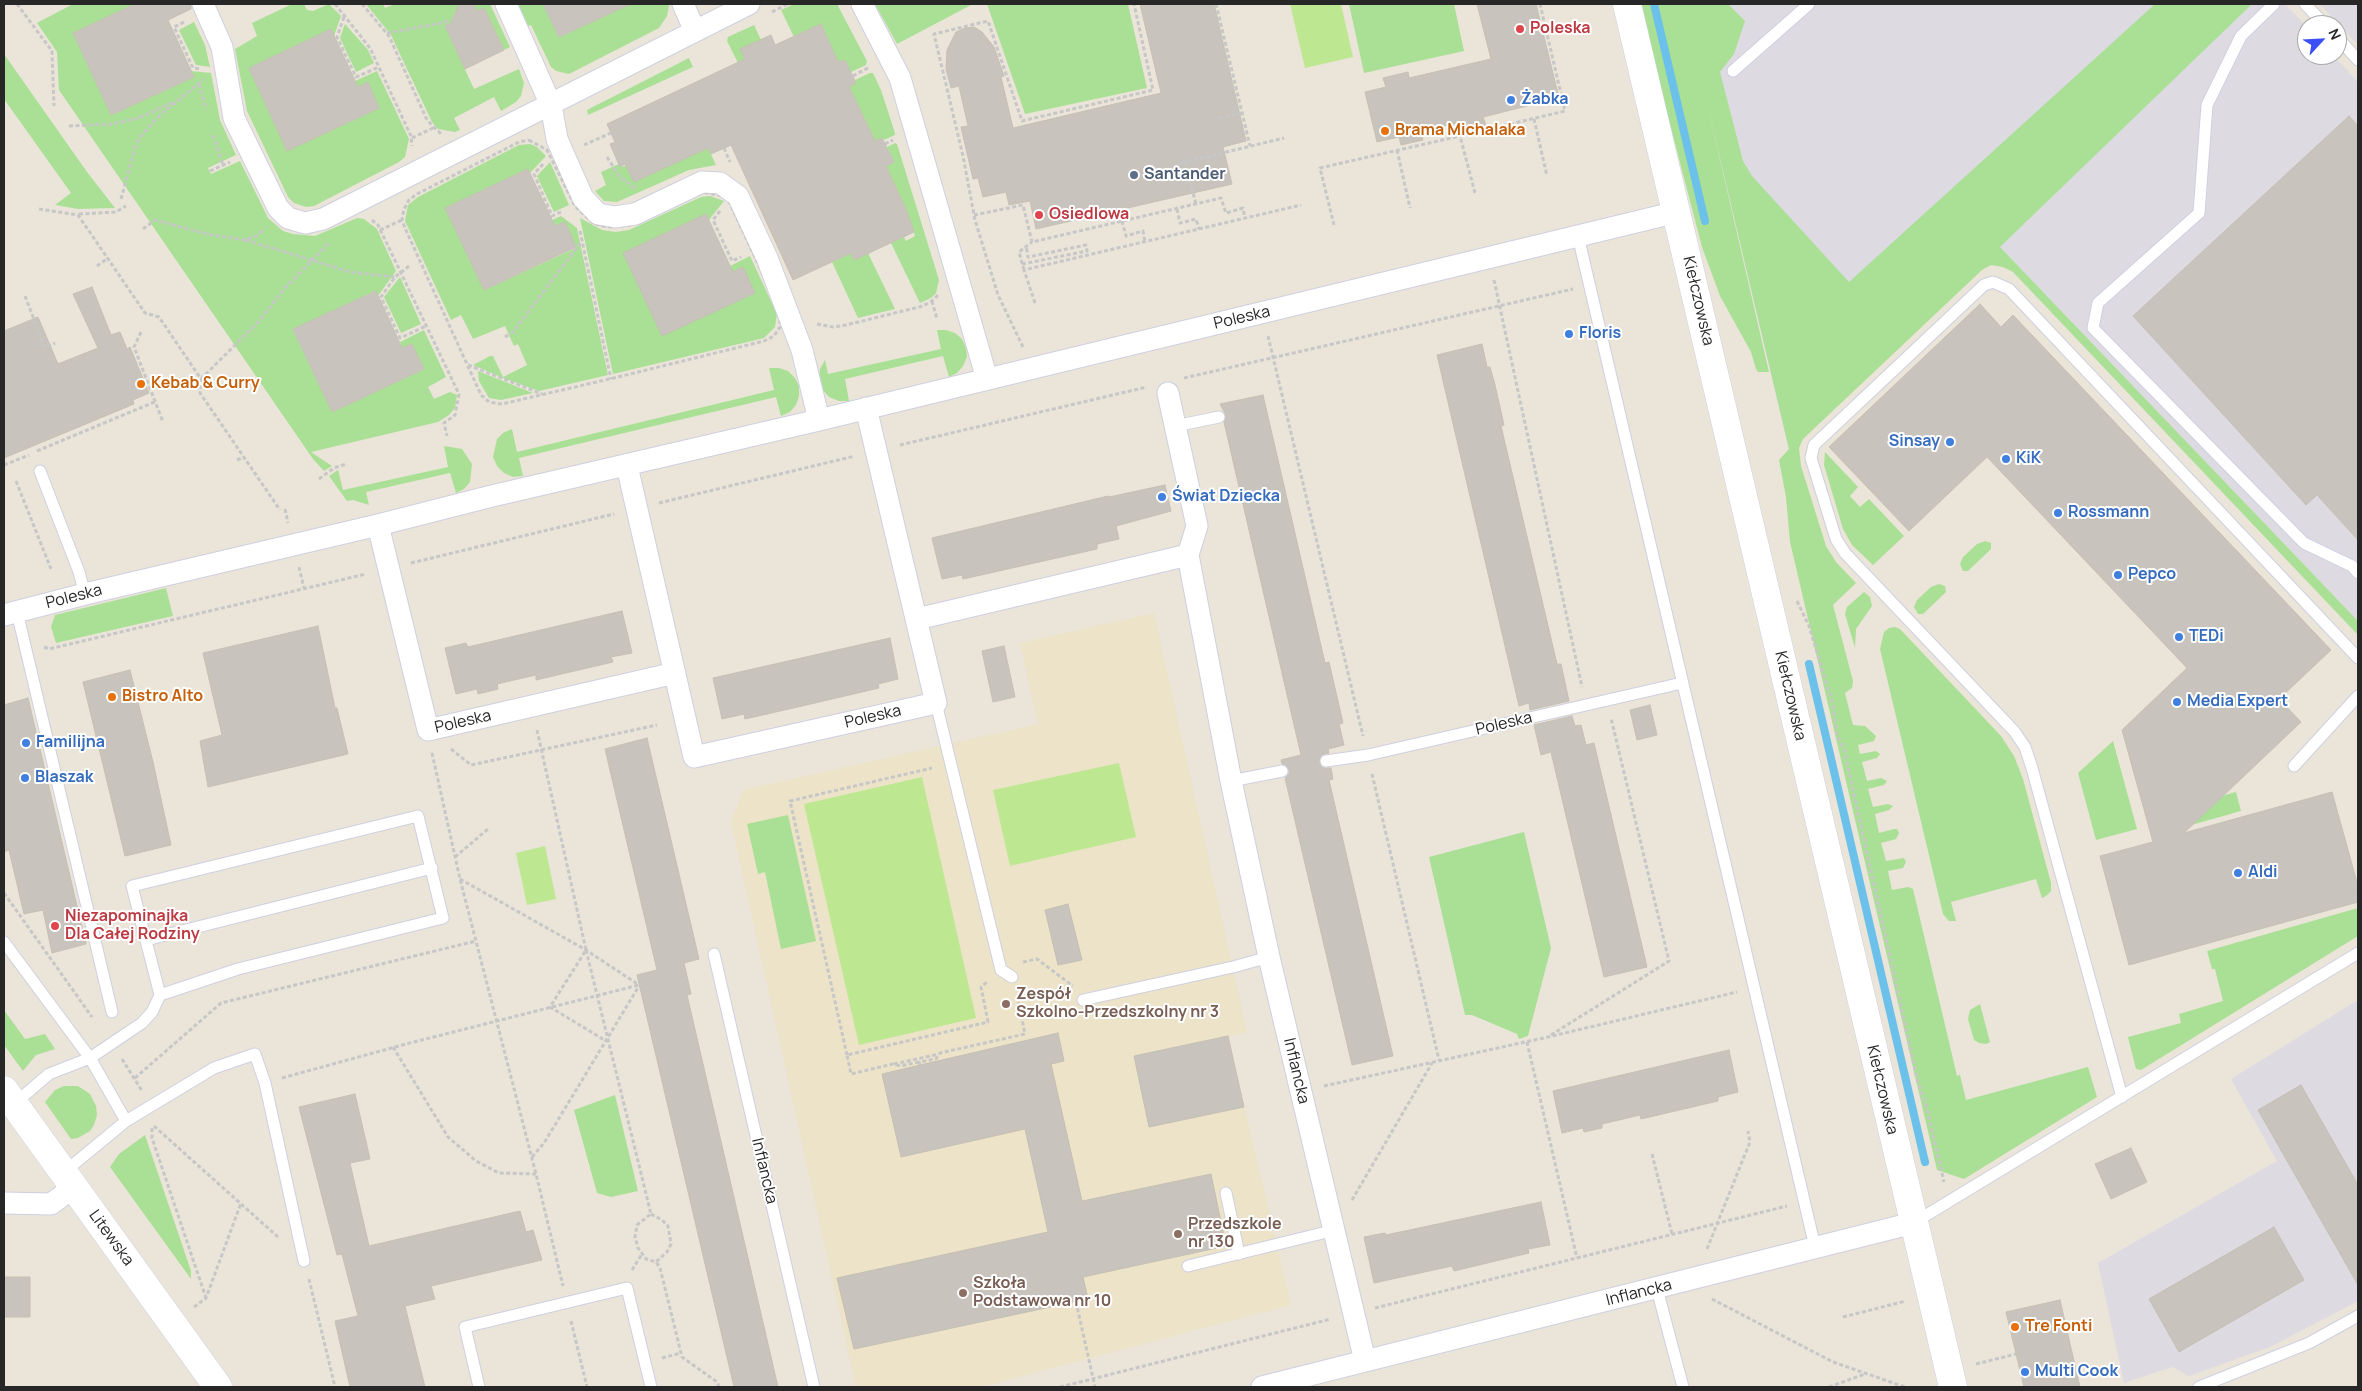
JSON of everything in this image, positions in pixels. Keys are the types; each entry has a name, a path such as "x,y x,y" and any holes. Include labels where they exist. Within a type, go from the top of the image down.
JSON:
{"street":[{"path":"203,4 222,47 234,118 278,208 288,218 305,223 323,219 749,4"},
{"path":"506,4 551,105 557,139 579,207 598,214 615,217 635,214 702,182 720,183 738,196 767,258 799,342 819,420"},
{"path":"683,4 695,31"},
{"path":"862,4 900,78 987,378"},
{"name":"Kiełczowska","path":"1627,4 1953,1387"},
{"name":"Poleska","path":"10,614 85,594 378,525 492,496 627,466 987,378 1263,314 1677,212"},
{"path":"1166,388 1197,526 1188,555 1231,781 1270,957"},
{"path":"866,408 936,703"},
{"name":"Poleska","path":"627,466 694,757 936,703"},
{"name":"Poleska","path":"378,525 428,730 675,673"},
{"path":"917,619 1188,555"},
{"name":"Inflancka","path":"1270,957 1365,1361"},
{"name":"Litewska","path":"9,1097 218,1387"},
{"path":"4,1204 51,1204 68,1180"},
{"name":"Inflancka","path":"1262,1387 1317,1380 1365,1361 1913,1223"}],"lane":[{"path":"1733,71 1809,4"},
{"path":"2274,4 2241,36 2208,106 2199,213 2098,303 2093,328 2304,543 2352,566 2358,572"},
{"path":"2306,4 2316,15"},
{"path":"2347,48 2358,60"},
{"path":"1578,236 1588,286 1815,1247"},
{"path":"2122,1097 2025,747 2014,731 1845,553 1836,539 1812,458 1814,445 1984,286 1993,282 2009,289 2358,658"},
{"path":"1175,426 1219,417"},
{"path":"40,471 80,572 85,594"},
{"path":"10,614 25,647 112,1012"},
{"name":"Poleska","path":"1326,761 1368,755 1682,683"},
{"path":"2294,766 2358,696"},
{"path":"936,703 1001,969 1012,977"},
{"path":"1231,781 1282,771"},
{"path":"9,1097 49,1074 90,1058 142,1023 152,1012 160,996 132,886 418,816 443,918 238,969 160,996"},
{"path":"146,940 432,868"},
{"path":"4,942 90,1058 126,1121"},
{"path":"1913,1223 2358,953"},
{"name":"Inflancka","path":"714,954 814,1387"},
{"path":"1083,1000 1270,957"},
{"path":"68,1180 126,1121 214,1068 255,1054 265,1083 304,1261"},
{"path":"1226,1193 1239,1254"},
{"path":"1188,1266 1335,1230"},
{"path":"479,1387 465,1328 627,1288 651,1387"},
{"path":"1657,1289 1683,1387"},
{"path":"2199,1387 2308,1343 2358,1316"}],"path":[{"path":"17,4 52,51 54,106"},
{"path":"335,4 370,48 412,138 410,154"},
{"path":"362,4 386,33 433,128 447,136"},
{"path":"1034,367 998,295 974,215 934,34 988,21 1022,121 1154,90 1134,4"},
{"path":"1216,4 1250,146"},
{"path":"1334,225 1320,168 1566,111 1540,4"},
{"path":"344,17 337,37 356,77 379,67"},
{"path":"188,20 174,27 193,68 207,70"},
{"path":"386,33 451,20"},
{"path":"121,199 135,148 140,137 157,118 211,74"},
{"path":"69,126 112,124 139,118 179,100"},
{"path":"1220,118 1242,113"},
{"path":"1534,119 1547,176"},
{"path":"412,138 433,128"},
{"path":"579,207 552,216 534,174 550,157 611,133"},
{"path":"1460,136 1475,193"},
{"path":"1196,204 1183,162 1284,138"},
{"path":"519,142 413,197 404,209 402,220 481,395 489,402 502,404 764,342"},
{"path":"1397,150 1410,208"},
{"path":"607,157 619,176 655,204"},
{"path":"1035,303 1019,252 1026,244 1221,198 1226,213 1243,208 1245,219"},
{"path":"729,201 713,220 728,253 732,261 752,251"},
{"path":"974,215 1023,205 1032,242"},
{"path":"1024,270 1301,205"},
{"path":"39,209 78,214 116,212 126,206"},
{"path":"245,240 258,235 271,222 278,208"},
{"path":"1177,209 1180,223 1196,219 1199,229"},
{"path":"78,214 145,313 159,317 201,379 200,393 280,510"},
{"path":"143,230 156,220 207,234 245,240 350,272 395,276"},
{"path":"380,230 402,220"},
{"path":"1122,221 1126,236 1143,232 1145,242"},
{"path":"579,223 611,378"},
{"path":"201,379 258,321 284,289 332,240"},
{"path":"505,337 514,332 582,241"},
{"path":"1022,264 1087,250 1086,245 1028,257 1026,244"},
{"path":"97,266 108,258"},
{"path":"1489,258 1586,706"},
{"path":"409,266 395,276 381,297 400,338 426,326"},
{"path":"25,647 39,643 49,649 876,451 1166,388 1273,357 1499,304 1588,286"},
{"path":"812,321 833,327 910,309 932,302 940,290"},
{"path":"25,296 46,348 55,343"},
{"path":"932,302 937,319"},
{"path":"1263,314 1326,574 1439,1060"},
{"path":"141,332 134,346 157,401 163,422"},
{"path":"468,365 542,395"},
{"path":"4,465 157,401"},
{"path":"237,460 244,457"},
{"path":"319,479 334,468 346,464"},
{"path":"16,481 51,569"},
{"path":"298,564 304,588"},
{"path":"1795,596 1809,626 1833,705 1837,735 1844,749 1918,1079 1927,1109 1948,1203"},
{"path":"1548,1037 1669,961 1607,701"},
{"path":"471,765 657,725"},
{"path":"428,730 460,879 532,1157 587,1387"},
{"path":"541,750 607,1041 651,1214 668,1226 671,1244 667,1252 656,1262"},
{"path":"951,764 790,801 851,1074 1025,1034 1017,996"},
{"path":"455,856 488,829"},
{"path":"460,879 586,950 639,985"},
{"path":"4,893 111,1043 152,1105 152,1138 206,1298"},
{"path":"134,1078 221,1003 476,941"},
{"path":"550,1007 586,950"},
{"path":"847,1055 988,1022 981,987 1001,969 1037,959 1080,992 1083,1000"},
{"path":"265,1083 393,1047 497,1023 550,1007 639,985"},
{"path":"532,1157 544,1143 639,985"},
{"path":"1301,1090 1527,1042 1753,988"},
{"path":"550,1007 607,1041"},
{"path":"1527,1042 1577,1258"},
{"path":"393,1047 448,1136 476,1162 499,1173 536,1174"},
{"path":"894,1064 901,1066 919,1064 936,1058 940,1053"},
{"path":"1335,1230 1432,1062"},
{"path":"152,1125 242,1203 304,1261 335,1387"},
{"path":"1748,1131 1750,1142 1702,1262 1696,1291 1833,1362 1905,1387"},
{"path":"1652,1154 1672,1234"},
{"path":"1060,1387 1804,1201"},
{"path":"173,1323 206,1298 242,1203"},
{"path":"651,1214 637,1225 635,1236 638,1248 646,1259 656,1262 660,1268 682,1357 717,1382 719,1387"},
{"path":"1843,1316 1906,1300"},
{"path":"1076,1302 1094,1387"},
{"path":"1974,1364 2016,1354"},
{"path":"1829,1387 1866,1374"}],"shaded area":[{"path":"1683,4 2285,4 2297,17 2297,65 2342,65 2358,82 2358,621 2000,247 1789,450"},
{"path":"2320,4 2358,4 2358,45 2347,33 2347,15 2330,15"},
{"name":"Zespół Szkolno-Przedszkolny nr 3","path":"1154,613 1247,1032 1228,1037 1291,1305 981,1387 856,1387 731,822 743,790 1038,724 1020,643"},
{"path":"2358,1000 2358,1301 2270,1347 2189,1376 2172,1367 2124,1383 2098,1263 2277,1161 2231,1079"}],"green space":[{"path":"73,4 135,4 73,33 111,115 194,77 191,71 211,73 220,120 236,155 208,168 211,174 240,161 268,218 283,231 315,236 357,218 364,219 377,229 396,271 378,296 375,291 293,330 332,412 424,369 412,344 402,348 400,342 424,330 446,377 428,387 434,399 450,392 457,395 455,408 449,415 438,422 311,452 332,466 324,471 313,459 59,90 57,52 37,23"},
{"path":"292,4 304,4 307,10 313,11 329,4 341,16 334,36 331,29 249,68 287,150 379,108 368,83 358,87 355,81 377,71 409,139 405,157 399,162 314,206 306,207 294,203 288,197 247,111 235,49 257,36 252,23"},
{"path":"366,4 383,4 385,8 395,4 464,4 463,8 455,12 454,21 445,26 474,89 519,69 524,83 521,96 516,102 501,111 494,97 454,118 460,130 455,132 438,129 432,122 391,35"},
{"path":"474,4 490,4 510,47 504,50 484,8 477,11"},
{"path":"515,4 543,4 559,37 631,4 668,4 669,6 667,16 659,28 569,74 556,71 551,67 531,25 525,27"},
{"path":"794,4 837,4 867,61 866,65 851,72 845,60 838,62 821,24 794,37 781,10"},
{"path":"875,4 973,4 897,44"},
{"path":"987,4 1128,4 1147,88 1025,114"},
{"path":"1290,4 1341,4 1353,57 1305,68"},
{"path":"1349,4 1454,4 1464,51 1364,73"},
{"path":"1641,4 1728,4 1745,21 1734,54 1720,72 1743,161 1752,176 1849,282 2155,4 2252,4 2000,247 2358,621 2358,635 2013,272 2003,267 1991,265 1982,270 1803,439 1799,448 1801,466 1826,546 1836,562 1856,583 1833,605 1853,681 1852,688 1845,693 1853,725 1865,726 1876,736 1874,741 1858,745 1860,754 1876,751 1880,754 1877,758 1862,762 1867,781 1881,778 1887,781 1884,785 1868,789 1873,807 1888,804 1893,806 1889,810 1875,814 1879,833 1897,829 1899,833 1896,839 1881,843 1886,861 1904,858 1906,862 1903,868 1888,871 1892,890 1908,887 1913,889 1957,1076 1960,1075 1966,1100 2088,1067 2097,1097 1964,1179 1937,1170 1790,542 1786,497 1779,460 1789,449 1706,99 1769,372 1758,372 1756,369 1751,352 1720,296 1702,247 1655,67"},
{"path":"194,22 205,45 210,67 196,65 179,30"},
{"path":"345,24 368,50 374,63 356,72 340,38"},
{"path":"754,25 761,40 741,50 745,59 738,63 727,41 728,37"},
{"path":"4,54 87,172 115,208 78,209 55,205 71,193 4,99"},
{"path":"689,58 693,67 588,115 587,110"},
{"path":"873,73 881,90 895,133 895,135 884,140 882,138 875,141 849,87 856,83 855,80"},
{"path":"895,143 897,144 939,280 936,293 931,298 920,303 891,243 904,237 906,241 915,236 907,212 886,166 894,162 887,147"},
{"path":"530,144 537,147 546,156 530,173 528,169 446,208 484,290 576,248 565,222 555,226 552,220 561,216 577,228 608,375 539,391 503,378 473,365 493,356 503,377 527,365 518,344 514,346 505,326 473,339 461,315 451,320 405,221 408,205 418,197 519,145"},
{"path":"708,148 716,165 689,170 617,202 604,201 595,191 606,185 601,172 619,164 620,167"},
{"path":"550,162 569,205 554,212 537,176"},
{"path":"710,196 724,201 709,220 706,214 662,335 743,267 733,272 730,266 750,256 777,314 775,327 764,338 613,374 580,218 602,230 615,232 629,230 701,197"},
{"path":"851,253 854,260 868,253 895,309 858,318 832,262"},
{"path":"400,277 421,324 401,333 384,297"},
{"path":"937,330 955,333 962,339 967,357 957,373 949,377 943,356 845,379 849,401 839,401 829,397 822,389 819,379 820,369 825,360 828,374 941,349"},
{"path":"769,368 779,368 788,371 795,378 799,386 799,396 796,405 790,412 781,416 776,397 519,458 523,476 513,477 504,473 497,466 493,457 497,439 503,433 512,429 517,452 774,390"},
{"path":"478,371 533,393 501,400 489,398 479,381"},
{"path":"444,446 462,449 472,464 470,482 464,489 456,493 450,473 366,492 369,505 353,500 347,501 329,476 338,470 343,490 448,467"},
{"path":"1825,452 1858,487 1850,496 1860,507 1869,499 1904,536 1873,565 1852,545 1843,529 1824,465"},
{"path":"1985,541 1991,543 1991,549 1968,571 1963,571 1960,564 1963,557 1977,544"},
{"path":"1939,584 1945,586 1946,592 1923,614 1918,614 1914,607 1917,600 1931,587"},
{"path":"166,588 173,616 56,643 51,627 55,615"},
{"path":"1864,592 1870,597 1872,606 1856,629 1855,648 1845,614 1847,607"},
{"path":"1895,627 1900,629 2001,736 2014,756 2023,779 2051,883 2051,891 2046,896 2042,898 2036,879 1951,902 1956,921 1949,921 1943,914 1880,649 1884,632 1889,628"},
{"path":"2113,741 2137,829 2096,840 2078,773"},
{"path":"1119,763 1136,837 1010,866 993,790"},
{"path":"922,777 976,1018 859,1045 804,804"},
{"path":"2236,792 2241,811 2152,836 2146,817"},
{"path":"788,815 816,941 781,949 765,872 758,874 747,824"},
{"path":"1524,832 1551,948 1528,1036 1519,1039 1517,1034 1472,1015 1465,1015 1429,857"},
{"path":"545,846 556,899 527,905 516,853"},
{"path":"2358,908 2358,936 2141,1070 2136,1069 2128,1037 2181,1023 2179,1014 2223,1001 2215,969 2212,969 2207,951"},
{"path":"1980,1004 1990,1042 1986,1044 1974,1040 1968,1019 1970,1010"},
{"path":"4,1010 25,1039 45,1034 55,1049 36,1055 23,1071 4,1045"},
{"path":"64,1086 78,1086 90,1094 96,1106 97,1115 94,1125 90,1131 78,1138 71,1139 45,1102 55,1090"},
{"path":"615,1095 638,1191 611,1197 597,1193 574,1110"},
{"path":"145,1135 191,1271 191,1279 110,1167 119,1154"}],"building":[{"path":"135,4 191,4 191,9 168,20 194,77 111,115 73,33"},
{"path":"459,4 474,4 477,11 484,8 504,50 465,69 445,26 451,23"},
{"path":"543,4 631,4 559,37"},
{"path":"1140,4 1214,4 1246,141 1223,147 1232,184 1036,229 1030,201 1009,205 1006,192 983,197 978,178 973,179 961,127 968,126 959,86 951,88 946,69 947,50 956,32 974,27 982,32 994,47 1004,76 1001,77 1013,128 1161,93"},
{"path":"1477,4 1536,4 1559,98 1483,117 1486,125 1464,131 1462,122 1420,131 1423,140 1401,145 1399,137 1377,142 1365,92 1386,87 1383,78 1408,72 1409,78 1491,59"},
{"path":"821,24 838,62 845,60 856,83 849,87 875,141 882,138 894,162 886,166 914,232 854,260 851,253 793,280 731,145 711,154 708,148 634,182 625,164 620,167 610,144 615,142 607,124 745,59 740,49 771,35 775,45"},
{"path":"331,29 358,87 368,82 379,108 287,151 249,68"},
{"path":"2349,116 2358,126 2358,540 2317,495 2306,505 2133,316"},
{"path":"528,169 555,226 565,222 576,247 484,290 445,208"},
{"path":"706,214 733,272 743,267 755,293 662,336 623,253"},
{"path":"92,287 111,335 120,332 127,349 130,347 149,393 133,400 134,404 4,458 4,331 38,317 58,364 98,348 73,294"},
{"path":"376,291 402,348 412,344 424,369 332,412 293,329"},
{"path":"1980,304 2001,327 2013,315 2331,650 2279,699 2301,722 2184,833 2332,792 2358,886 2358,902 2129,965 2100,856 2153,842 2122,730 2187,668 1987,457 1909,531 1829,447"},
{"path":"1482,344 1487,367 1490,367 1495,385 1504,425 1501,426 1557,664 1561,664 1569,701 1530,710 1529,703 1519,706 1437,355"},
{"path":"1263,395 1325,663 1329,662 1343,723 1339,724 1344,745 1328,749 1329,753 1321,755 1319,763 1323,768 1331,768 1333,779 1329,780 1393,1056 1352,1065 1285,778 1289,774 1289,769 1282,764 1281,760 1301,755 1224,422 1226,415 1220,404"},
{"path":"1165,485 1171,511 1116,526 1119,539 1097,544 1097,549 963,579 962,575 942,579 932,538 1108,496"},
{"path":"622,611 632,653 611,657 613,662 536,680 536,675 497,684 498,689 478,694 477,689 456,694 445,648 466,643 468,647"},
{"path":"318,626 335,708 337,708 348,754 208,787 200,741 222,735 203,653"},
{"path":"890,638 898,679 878,684 879,688 745,719 744,714 722,719 713,678"},
{"path":"1004,646 1015,697 993,702 982,651"},
{"path":"130,670 171,845 125,856 83,682"},
{"name":"Blaszak","path":"28,698 86,944 52,953 43,910 24,914 9,850 4,852 4,705"},
{"path":"1650,705 1657,735 1637,740 1630,710"},
{"path":"1572,716 1575,726 1581,725 1586,745 1594,743 1647,967 1604,977 1551,752 1541,755 1534,725"},
{"path":"647,738 699,959 684,963 691,994 687,995 778,1387 734,1387 637,975 657,970 605,749"},
{"path":"1068,904 1082,960 1058,965 1045,910"},
{"path":"1058,1033 1064,1061 1051,1064 1082,1201 1211,1174 1226,1246 1083,1277 1088,1299 854,1349 837,1278 1048,1232 1025,1129 901,1157 882,1074"},
{"path":"1228,1036 1244,1107 1149,1127 1134,1056"},
{"path":"1729,1050 1738,1092 1718,1097 1718,1101 1641,1119 1640,1115 1602,1124 1602,1128 1584,1132 1583,1128 1562,1133 1553,1091"},
{"path":"2301,1085 2358,1185 2358,1285 2258,1110"},
{"path":"355,1094 370,1159 350,1163 369,1246 520,1211 526,1232 533,1230 542,1260 431,1286 435,1299 405,1306 425,1387 350,1387 335,1321 358,1316 342,1254 337,1255 299,1107"},
{"path":"2131,1148 2147,1182 2111,1199 2095,1164"},
{"path":"1541,1202 1550,1245 1528,1249 1529,1253 1454,1271 1452,1266 1374,1283 1364,1237 1385,1233 1386,1235"},
{"path":"2274,1227 2304,1280 2179,1352 2149,1299"},
{"path":"4,1277 30,1277 30,1317 4,1317"},
{"path":"2060,1300 2080,1387 2024,1387 2006,1312"}],"waterway":[{"path":"1654,4 1705,221"},
{"path":"1809,664 1925,1162"}],"place":[{"name":"Poleska","path":"1520,29"},
{"name":"Żabka","path":"1511,100"},
{"name":"Brama Michalaka","path":"1385,131"},
{"name":"Santander","path":"1134,175"},
{"name":"Osiedlowa","path":"1039,215"},
{"name":"Floris","path":"1569,334"},
{"name":"Kebab & Curry","path":"141,384"},
{"name":"Sinsay","path":"1950,442"},
{"name":"KiK","path":"2006,459"},
{"name":"Świat Dziecka","path":"1162,497"},
{"name":"Rossmann","path":"2058,513"},
{"name":"Pepco","path":"2118,575"},
{"name":"TEDi","path":"2179,637"},
{"name":"Bistro Alto","path":"112,697"},
{"name":"Media Expert","path":"2177,702"},
{"name":"Familijna","path":"26,743"},
{"name":"Blaszak","path":"25,778"},
{"name":"Aldi","path":"2238,873"},
{"name":"Niezapominajka Dla Całej Rodziny","path":"55,926"},
{"name":"Zespół Szkolno-Przedszkolny nr 3","path":"1006,1004"},
{"name":"Przedszkole nr 130","path":"1178,1234"},
{"name":"Szkoła Podstawowa nr 10","path":"963,1293"},
{"name":"Tre Fonti","path":"2015,1327"},
{"name":"Multi Cook","path":"2025,1372"}]}
